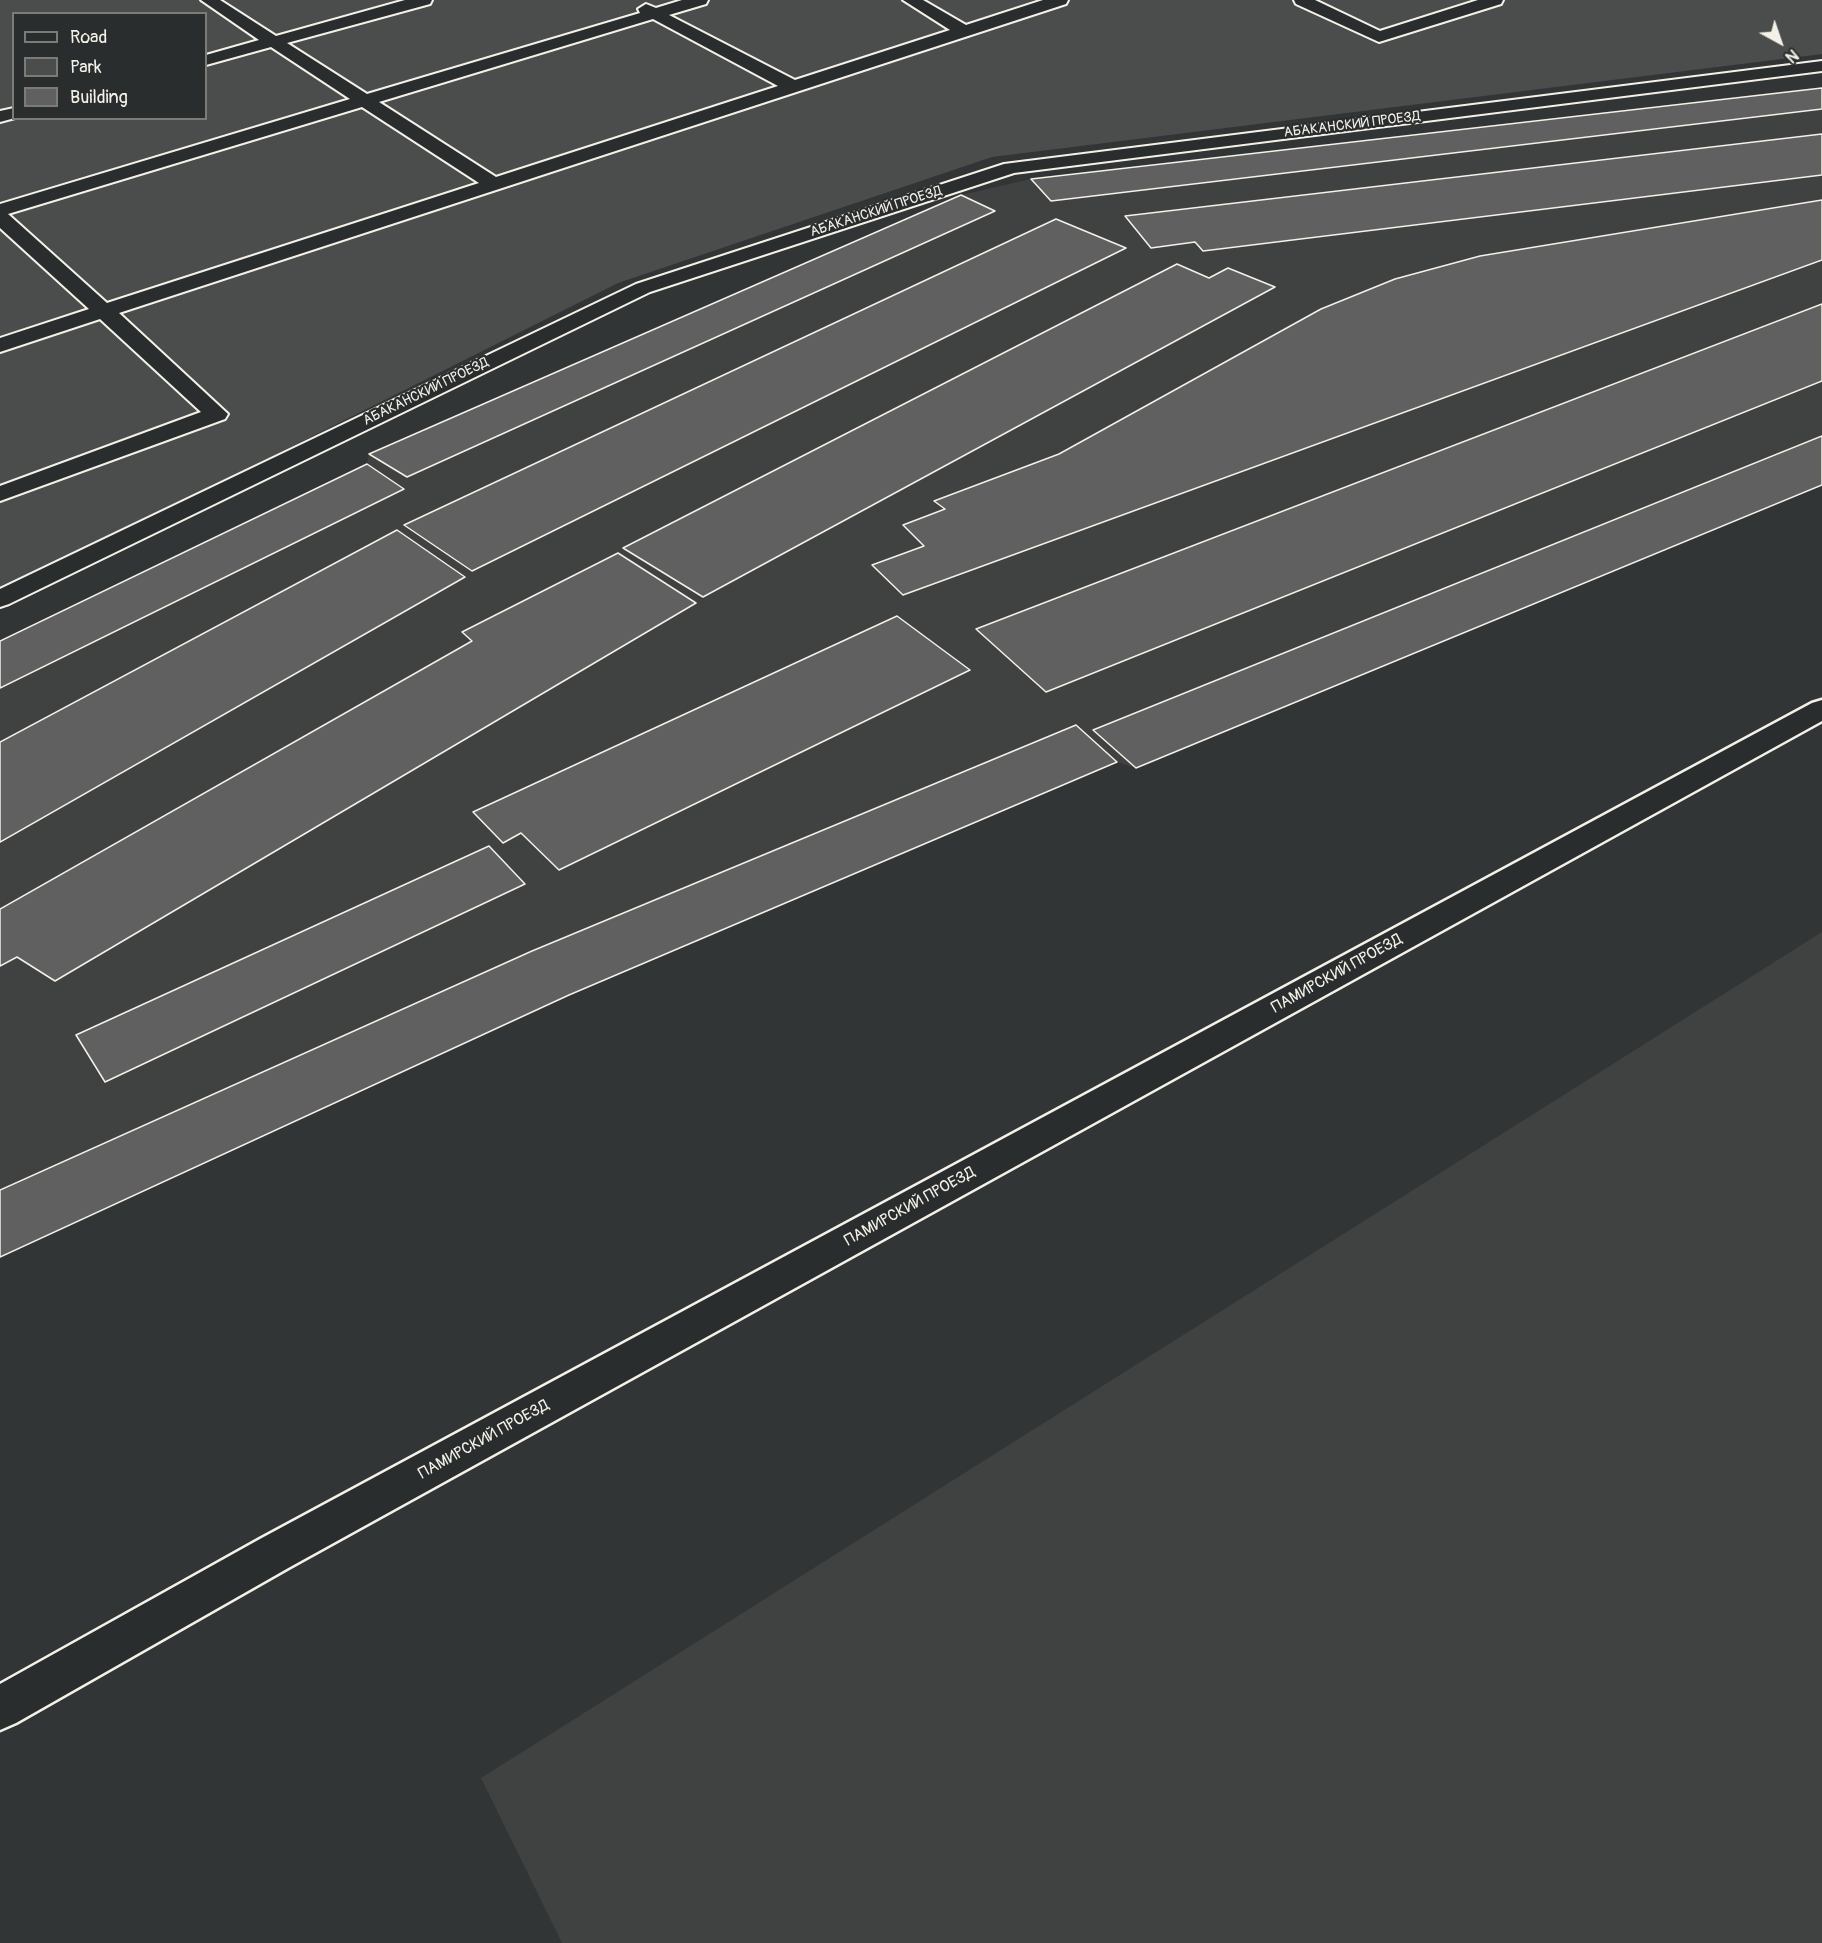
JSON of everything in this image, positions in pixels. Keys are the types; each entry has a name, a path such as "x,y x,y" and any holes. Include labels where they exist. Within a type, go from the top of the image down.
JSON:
{"street":[{"name":"ПАМИРСКИЙ ПРОЕЗД","path":"0,1708 286,1548 1822,709"}],"lane":[{"path":"209,0 494,184"},
{"path":"207,60 424,0"},
{"path":"627,0 794,87"},
{"path":"0,210 700,0"},
{"path":"911,0 964,31"},
{"path":"0,345 1060,0"},
{"path":"1302,0 1378,37 1495,0"},
{"name":"АБАКАНСКИЙ ПРОЕЗД","path":"0,599 643,288 1011,168 1822,66"},
{"path":"0,217 217,414 0,494"}],"shaded area":[{"path":"1822,87 1822,485 1136,768 1117,762 569,995 0,1257 0,641 367,464 369,454 961,195 1031,179"},
{"path":"1822,932 1822,1943 562,1943 481,1778"}],"green space":[{"path":"0,0 1822,0 1822,54 992,157 618,283 267,459 0,588"}],"building":[{"path":"1822,88 1822,109 1051,201 1031,179"},
{"path":"1822,134 1822,175 1203,251 1195,242 1151,248 1125,216"},
{"path":"961,195 995,211 407,477 369,454"},
{"path":"1822,200 1822,260 903,595 872,565 924,546 903,525 945,509 934,501 1059,454 1321,309 1395,279 1480,256"},
{"path":"1056,219 1126,248 472,571 404,525"},
{"path":"1177,264 1209,278 1228,268 1275,287 703,597 623,548"},
{"path":"1822,304 1822,381 1046,692 976,629"},
{"path":"1822,436 1822,485 1136,768 1093,730"},
{"path":"367,464 404,489 0,688 0,641"},
{"path":"397,530 465,577 0,842 0,742"},
{"path":"618,553 696,603 55,981 17,957 0,966 0,909 472,641 462,632"},
{"path":"897,616 970,670 559,870 521,833 503,843 473,812"},
{"path":"1076,725 1117,762 569,995 0,1257 0,1190 532,951"},
{"path":"489,846 525,884 105,1082 76,1035"}]}
